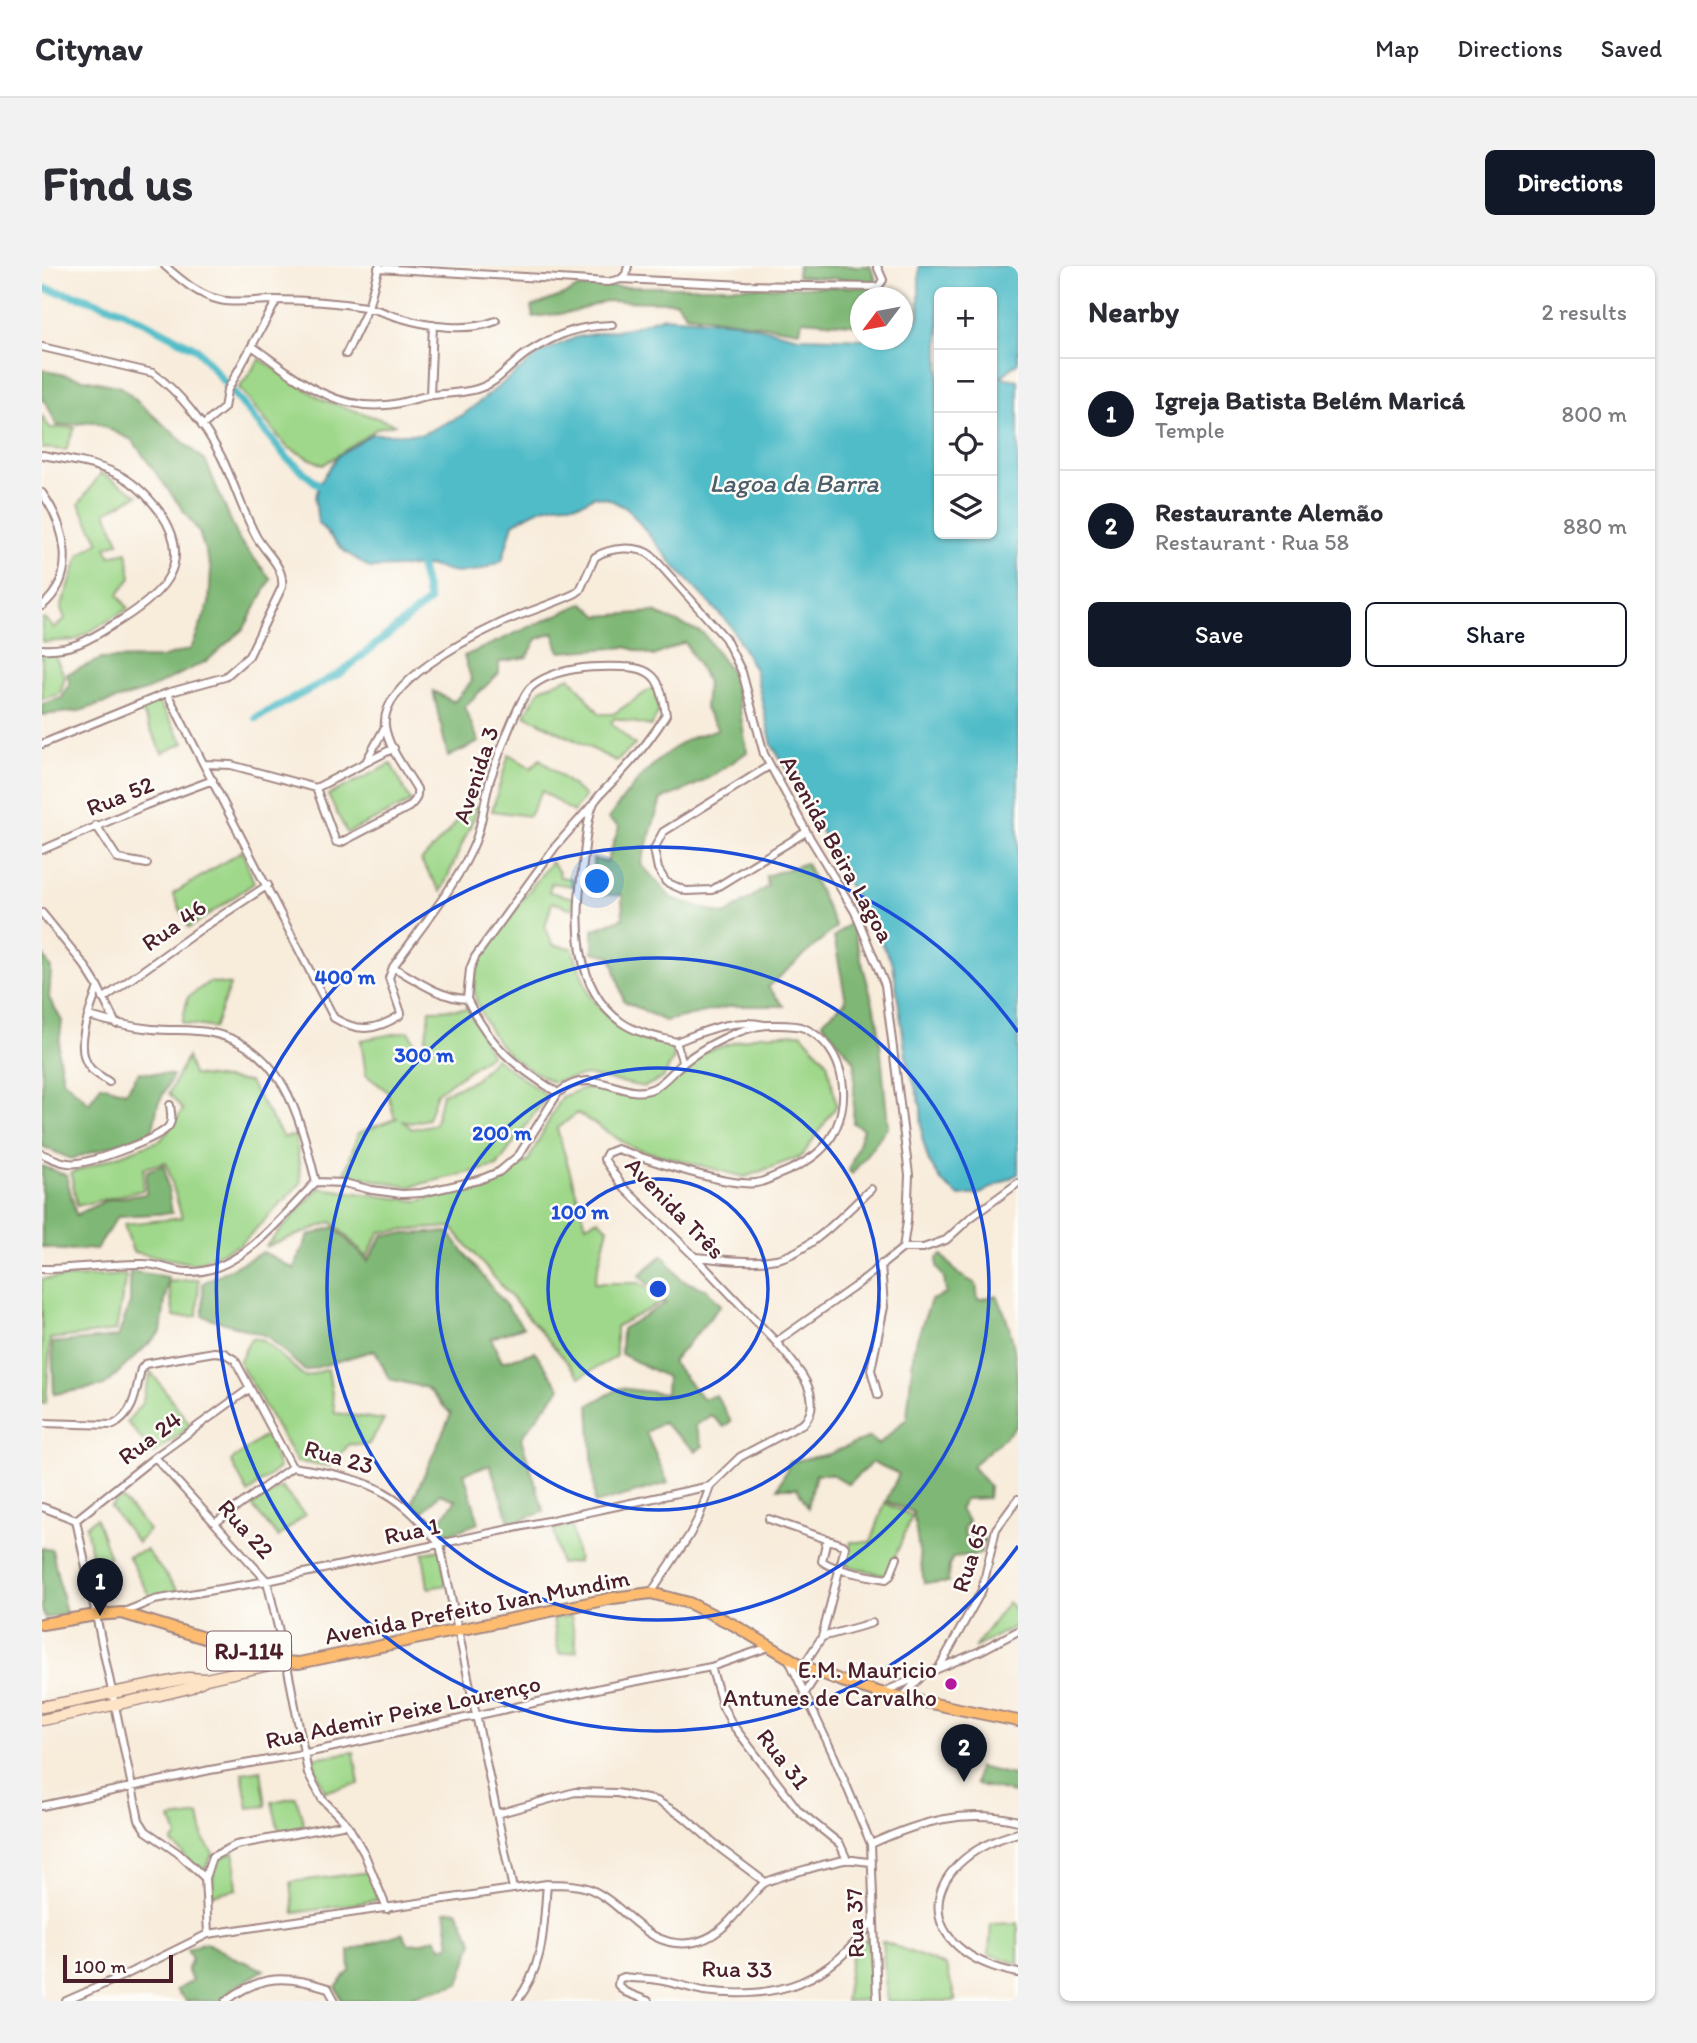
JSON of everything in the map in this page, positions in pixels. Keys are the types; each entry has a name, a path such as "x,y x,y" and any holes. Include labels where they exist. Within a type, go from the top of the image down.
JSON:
{"main road":[{"name":"Avenida Prefeito Ivan Mundim","path":"42,1624 122,1613 285,1662 309,1662 458,1629 651,1593 689,1603 738,1627 788,1657"},
{"name":"RJ-114","path":"788,1657 805,1667 881,1693 1018,1721"},
{"path":"798,1680 805,1667 812,1674 811,1682"}],"street":[{"path":"165,266 181,281 204,295 222,300 277,300 368,308 433,325 471,327 496,321"},
{"path":"459,266 465,272"},
{"path":"621,279 628,266"},
{"path":"346,354 368,308 378,267 608,282 621,279 878,288 883,280 877,266"},
{"path":"202,426 224,408 227,391 277,300"},
{"path":"430,396 433,325"},
{"path":"252,346 308,386 334,399 385,405 480,390 526,354 554,339 585,326 612,325"},
{"path":"42,347 153,373 170,388 202,426 223,460 258,541 280,569 283,579 249,656 238,668 216,680 167,693 42,744"},
{"path":"42,454 115,473 139,489 162,516 172,535 176,555 166,582 156,595 136,610 77,646 57,650 42,649"},
{"path":"42,493 51,506 65,545 65,566 56,590 42,607"},
{"name":"Avenida Beira Lagoa","path":"386,726 392,702 418,672 499,624 576,593 580,590 591,562 599,554 615,550 641,550 652,556 725,638 733,651 769,766 855,912 885,985 909,1175 903,1248"},
{"name":"Avenida 3","path":"393,967 460,871 476,842 491,779 521,703 530,688 562,672 602,666 647,669 663,693 666,715 655,733 593,804"},
{"path":"167,693 334,1018 349,1025 375,1029 398,1016 400,1008 389,978 393,967 435,991 467,999"},
{"path":"316,788 337,842 340,843 415,801 417,789 394,748 386,726"},
{"path":"366,762 386,726"},
{"path":"205,764 240,766 316,788 394,748"},
{"path":"769,766 663,832 654,849 658,869 666,882 686,891 712,890 806,832"},
{"name":"Rua 52","path":"42,850 96,825 214,780"},
{"path":"558,1093 522,1070 499,1050 486,1032 467,999 470,969 475,957 555,847 593,804"},
{"path":"593,804 579,892 578,941 593,990 607,1008 621,1022 676,1042 723,1026 745,1022 766,1025"},
{"path":"96,825 118,859 146,864"},
{"name":"Rua 46","path":"103,999 268,885"},
{"path":"42,913 85,966 116,1024"},
{"path":"98,988 83,1042 85,1058 90,1068 109,1082"},
{"path":"89,1016 116,1024 211,1033 241,1042 266,1062 290,1094 302,1127 316,1182"},
{"path":"42,1269 142,1264 187,1272 209,1270 226,1264 250,1248 316,1182 344,1183 402,1194 421,1193 479,1180 499,1172 519,1155 558,1093 565,1087 586,1080 645,1091 664,1081 683,1063 720,1039 766,1025"},
{"name":"Avenida Três","path":"766,1025 802,1027 823,1039 842,1076 843,1110 837,1127 827,1143 811,1159 786,1172 755,1183 723,1180 617,1149 607,1153 604,1159 623,1187 776,1342"},
{"path":"676,1042 683,1063"},
{"path":"42,1154 62,1163 79,1163 141,1143 158,1136 169,1126 172,1117 170,1105"},
{"path":"651,1593 689,1536 710,1486 740,1457 804,1423 810,1416 813,1408 801,1372 776,1342 903,1248 923,1248 946,1240 970,1218 1018,1184"},
{"path":"695,1257 748,1262 778,1259 795,1253 824,1232 871,1188"},
{"path":"878,1395 871,1370 884,1307 881,1264"},
{"name":"Rua 23","path":"42,1423 113,1424 121,1421 132,1407 141,1369 151,1362 214,1352 224,1353 234,1360 292,1467 342,1475 373,1485 394,1497 428,1529 440,1545 513,1889"},
{"name":"Rua 24","path":"76,1520 155,1457 249,1388"},
{"name":"Rua 22","path":"155,1457 267,1581 302,1754 313,1786 347,1824 365,1853 387,1909"},
{"path":"215,1523 292,1467"},
{"name":"Rua 1","path":"122,1613 154,1600 267,1581 710,1486"},
{"name":"Rua 65","path":"940,1666 982,1590 996,1529 1018,1499"},
{"path":"42,1507 76,1520 139,1820 146,1831 178,1853 205,1878"},
{"path":"769,1519 844,1546 841,1569 822,1637 805,1667"},
{"path":"827,1539 822,1561 841,1569 886,1579 890,1576 897,1558"},
{"path":"822,1637 872,1623"},
{"path":"881,1693 980,1651 1018,1631"},
{"name":"Rua Ademir Peixe Lourenço","path":"42,1806 711,1667 769,1647"},
{"path":"245,1672 253,1652"},
{"path":"788,1657 871,1843 938,1818 975,1816 1018,1821"},
{"path":"42,1720 188,1678 206,1679 285,1662"},
{"name":"Rua 31","path":"711,1667 723,1707 732,1724 799,1811 840,1844 847,1860"},
{"path":"798,1680 805,1685 825,1674"},
{"path":"902,1697 925,1674"},
{"path":"805,1693 811,1682"},
{"path":"42,1707 114,1699"},
{"path":"498,1814 575,1792 617,1793 657,1801 684,1816 721,1849 765,1882"},
{"path":"208,1934 205,1878 212,1857 236,1845 347,1824"},
{"path":"1018,1833 992,1842 957,1864 941,1886 938,1904 946,1932 967,1952 998,1969 1018,1973"},
{"name":"Rua 37","path":"871,1843 877,2001"},
{"path":"66,2001 208,1934 547,1884 587,1888 607,1898 651,1936 666,1943 695,1942 709,1937 729,1923 765,1882 847,1860 872,1862"},
{"path":"517,2001 530,1984 538,1965 547,1884"},
{"name":"Rua 33","path":"648,2001 625,1992 618,1981 624,1977 657,1980 727,1993 792,1988 808,1982 832,1967 850,1950 873,1921"},
{"path":"226,2001 248,1986 265,1979 302,1982 328,1988 335,2001"}],"green space":[{"path":"798,266 870,266 877,282 797,276"},
{"path":"579,287 850,287 850,324 802,320 800,331 686,314 676,302 605,301 574,312 533,317 531,307"},
{"path":"260,359 323,400 395,424 378,428 323,465 287,447 239,388"},
{"path":"42,370 121,387 206,462 239,540 271,579 244,628 207,661 145,691 79,711 42,715 42,704 62,698 70,683 67,674 101,659 161,658 191,649 209,604 211,569 199,532 132,440 94,422 57,426 46,402 42,400"},
{"path":"42,416 50,428 75,427 66,450 42,448"},
{"path":"101,473 138,495 106,512 119,542 106,547 110,556 127,552 131,578 118,594 128,609 75,640 42,642 42,619 54,628 65,619 61,608 80,554 99,542 79,504"},
{"path":"584,603 599,616 654,612 703,633 734,676 747,752 706,779 661,799 641,864 671,898 725,915 768,886 766,876 806,863 836,927 768,987 784,1006 732,1006 665,1021 624,1001 611,956 593,952 593,930 623,918 622,895 593,895 593,859 607,862 619,827 608,819 634,785 663,756 687,740 718,729 705,709 707,682 685,642 654,656 626,647 560,652 553,633 537,639 527,657 499,662 499,673 464,707 479,742 448,757 433,691 454,702 472,681 464,656"},
{"path":"42,651 54,654 65,677 60,694 42,699"},
{"path":"570,677 600,714 613,714 654,687 659,711 651,726 615,718 611,723 635,745 616,761 525,715 540,689"},
{"path":"158,701 184,743 162,753 141,709"},
{"path":"509,754 531,768 540,759 585,796 573,812 542,791 529,816 492,811"},
{"path":"391,764 411,802 347,833 328,795"},
{"path":"479,806 441,892 421,861 468,807"},
{"path":"242,851 254,883 189,928 173,894"},
{"path":"551,862 560,877 574,879 574,886 551,883 549,892 574,898 573,909 552,902 545,927 553,945 572,948 590,997 619,1029 671,1047 674,1058 663,1078 644,1087 586,1075 552,1082 521,1064 504,1050 480,1010 474,989 478,967 496,936"},
{"path":"851,922 878,1022 888,1126 852,1174 849,1171 863,1129 853,1123 855,1062 822,1022 846,1001 834,937"},
{"path":"42,953 51,969 49,998 62,1021 58,1052 63,1079 89,1103 101,1085 126,1092 139,1072 173,1075 158,1104 152,1133 71,1159 42,1146"},
{"path":"209,982 230,985 214,1028 182,1023 188,997"},
{"path":"468,1009 491,1054 437,1093 428,1119 411,1123 402,1120 412,1129 435,1124 442,1094 475,1080 495,1058 547,1096 497,1166 408,1187 345,1174 358,1133 397,1118 394,1116 387,1091 366,1075 361,1040 409,1031 418,1050 424,1050 430,1010"},
{"path":"801,1033 827,1062 837,1105 802,1156 745,1177 633,1148 577,1113 557,1129 586,1225 598,1219 608,1228 594,1283 640,1283 663,1302 616,1326 616,1357 580,1377 451,1227 380,1232 367,1257 332,1222 265,1247 319,1188 418,1201 483,1185 528,1161 561,1097 585,1088 653,1095 699,1053 759,1035"},
{"path":"187,1057 193,1075 249,1082 283,1137 296,1136 301,1183 241,1244 195,1264 133,1252 124,1224 182,1218 166,1162 144,1168 143,1190 77,1206 71,1173 161,1140 183,1110 169,1093"},
{"path":"164,1165 172,1213 118,1216 96,1249 61,1250 42,1247 42,1166 66,1175 76,1215 107,1200 146,1194 147,1171"},
{"path":"334,1227 368,1261 383,1235 448,1232 523,1327 491,1338 502,1362 535,1352 560,1388 521,1438 544,1512 510,1524 490,1465 464,1473 479,1523 443,1536 437,1525 456,1500 440,1494 421,1514 412,1502 451,1414 427,1388 389,1379 375,1350 305,1371 267,1336 203,1316 203,1283 263,1252 294,1269 308,1236"},
{"path":"663,1255 681,1280 706,1289 721,1305 672,1362 703,1399 716,1395 731,1421 724,1427 711,1415 695,1426 703,1446 696,1451 662,1422 646,1433 668,1483 595,1504 589,1405 620,1388 666,1394 667,1377 621,1354 622,1329 666,1303 639,1275"},
{"path":"942,1255 958,1274 976,1284 978,1300 997,1295 1013,1342 1018,1389 1018,1424 972,1466 989,1486 988,1498 965,1499 959,1509 969,1522 963,1528 966,1539 985,1539 980,1554 953,1557 949,1566 948,1583 924,1583 913,1512 886,1501 899,1474 873,1462 848,1484 831,1474 816,1474 808,1507 797,1488 778,1488 790,1462 829,1454 870,1437 878,1445 907,1418 914,1347 931,1300 946,1294 944,1278 937,1267 937,1258"},
{"path":"130,1271 168,1277 161,1332 104,1386 54,1394 52,1343 118,1337 130,1303"},
{"path":"126,1275 116,1331 50,1339 46,1403 42,1404 42,1279"},
{"path":"199,1279 197,1316 174,1317 168,1282"},
{"path":"251,1338 263,1340 305,1377 328,1369 335,1413 384,1420 368,1445 349,1444 331,1466 297,1462 239,1362"},
{"path":"151,1372 191,1426 154,1454 127,1422 142,1403"},
{"path":"267,1434 279,1468 248,1493 231,1461"},
{"path":"281,1487 305,1515 278,1537 252,1506"},
{"path":"120,1497 149,1530 138,1543 110,1507"},
{"path":"885,1503 912,1516 887,1576 846,1565 851,1542 871,1542"},
{"path":"96,1518 110,1558 92,1561 86,1526"},
{"path":"572,1526 578,1562 560,1564 554,1529"},
{"path":"42,1548 52,1550 66,1614 45,1618 42,1609"},
{"path":"146,1550 179,1592 150,1597 128,1556"},
{"path":"441,1550 446,1585 428,1588 423,1553"},
{"path":"1008,1602 1018,1613 1018,1625 974,1648"},
{"path":"571,1616 577,1651 559,1654 553,1619"},
{"path":"354,1752 359,1784 325,1791 311,1758"},
{"path":"978,1767 1018,1776 1018,1794 975,1784"},
{"path":"261,1770 266,1806 248,1808 242,1773"},
{"path":"296,1797 305,1827 279,1831 272,1802"},
{"path":"199,1815 204,1840 213,1853 202,1873 172,1843 177,1836 171,1819"},
{"path":"234,1852 237,1889 211,1895 215,1861"},
{"path":"369,1872 378,1900 294,1913 291,1882"},
{"path":"457,1910 473,1942 459,1984 414,1995 404,2001 342,2001 336,1987 350,1971 349,1951 402,1933 409,1944 435,1938 441,1947 450,1945 445,1911"},
{"path":"1018,1923 1018,1964 989,1954 991,1924"},
{"path":"868,1936 872,2000 845,2001 851,1958"},
{"path":"882,1941 946,1966 956,2001 887,2001"},
{"path":"205,1942 264,1970 234,1988 222,2001 186,2001 176,1990 192,1981 187,1969 192,1959 187,1950"}],"water":[{"name":"Lagoa da Barra","path":"919,266 1018,266 1018,362 1001,377 1018,380 1018,1174 980,1194 959,1196 943,1183 929,1162 922,1137 921,1107 906,1056 893,964 836,862 814,815 772,745 755,670 730,625 676,568 628,509 609,499 594,496 580,503 539,510 513,524 502,561 480,570 457,573 431,566 370,568 344,551 318,523 315,498 321,481 338,456 372,434 423,434 463,415 542,352 577,337 633,327 661,317 737,322 799,337 850,338 850,350 913,350 913,321 919,317"}],"waterway":[{"path":"42,288 123,311 197,349 287,458 319,485"},
{"path":"256,718 342,672 429,601 420,566"}],"place":[{"name":"Igreja Batista Belém Maricá","path":"100,1616"},
{"name":"E.M. Mauricio Antunes de Carvalho","path":"951,1684"},
{"name":"Restaurante Alemão","path":"964,1782"}]}
